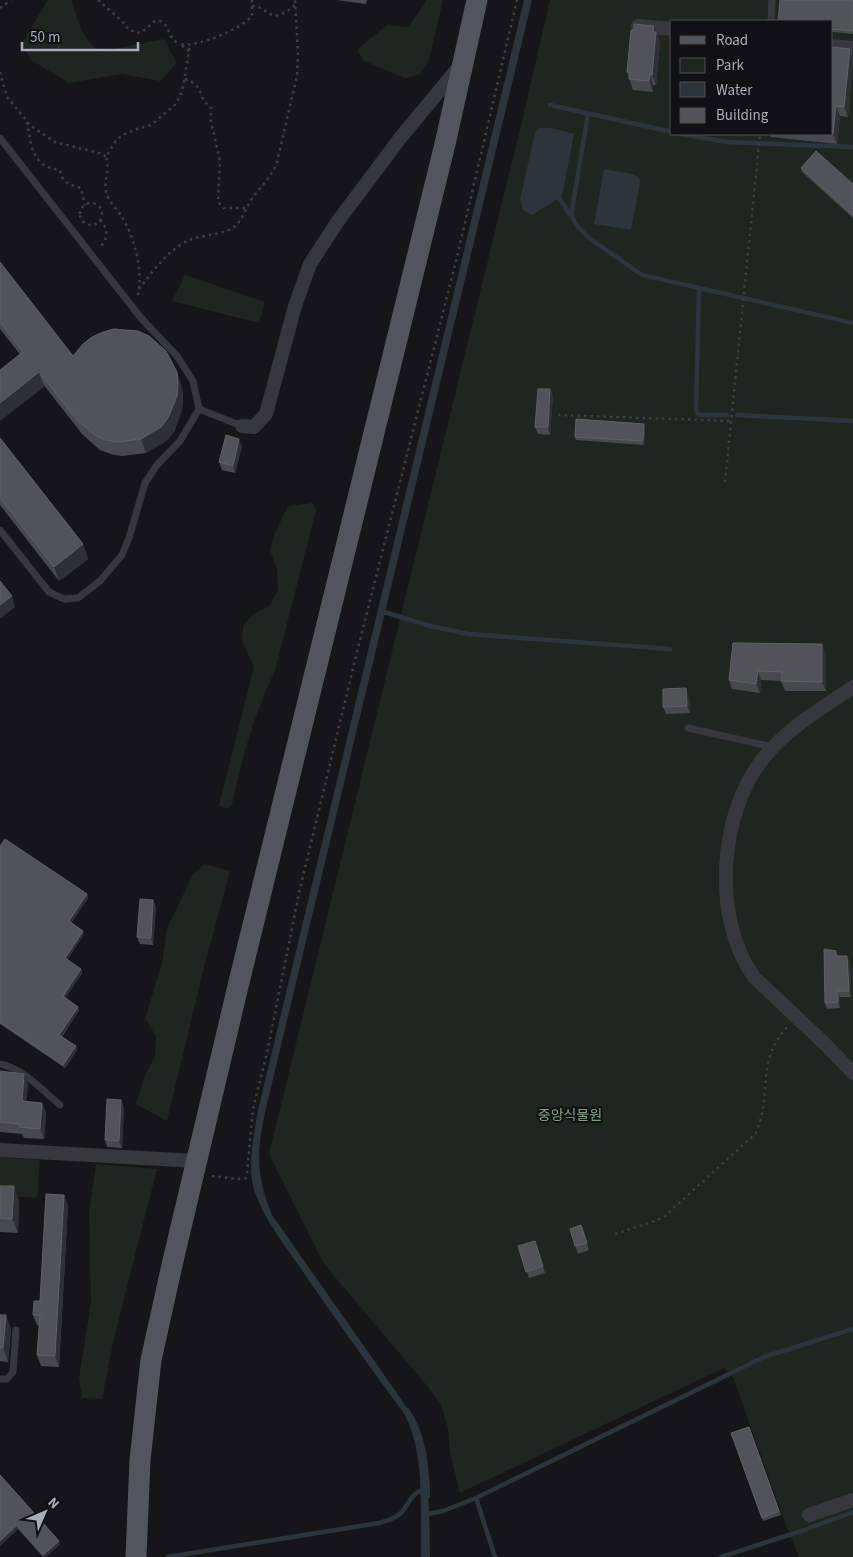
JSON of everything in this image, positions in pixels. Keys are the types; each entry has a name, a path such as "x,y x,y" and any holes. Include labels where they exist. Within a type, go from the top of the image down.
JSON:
{"main road":[{"path":"136,1557 140,1460 151,1360 239,982 445,144 477,0"}],"street":[{"path":"637,26 670,30"},
{"path":"833,46 853,48"},
{"path":"242,426 254,427 266,414 295,306 310,264 338,221 401,137 463,62"},
{"path":"853,687 807,719 773,747 756,769 737,807 727,862 726,891 729,918 746,966 754,977 853,1073"},
{"path":"0,1150 195,1168"},
{"path":"809,1516 853,1500"}],"lane":[{"path":"770,20 772,0"},
{"path":"0,138 132,308 177,356 193,381 199,409 180,441 157,465 146,483 122,556 100,580 78,598 64,599 49,592 0,530"},
{"path":"199,409 242,426"},
{"path":"688,728 773,747"},
{"path":"0,1064 9,1066 24,1074 60,1105"},
{"path":"0,1379 7,1379 13,1372 16,1330"}],"path":[{"path":"0,8 11,0"},
{"path":"98,0 122,21 128,29 134,32 142,32 155,21 162,21 167,26 172,39 189,50"},
{"path":"180,44 190,46 240,26 252,16 252,0"},
{"path":"132,308 139,289 163,260 183,243 191,239 229,230 242,219 256,193 273,174 297,76 298,55 295,0"},
{"path":"195,1168 238,1179 246,1178 253,1109 267,1052 299,893 457,257 517,0"},
{"path":"252,6 258,6 275,16 295,6"},
{"path":"139,289 139,273 132,240 106,191 108,169 106,157 121,136 132,130 151,125 176,104 185,79 190,46"},
{"path":"0,72 7,97 27,121 44,136 78,149 98,152 106,157"},
{"path":"185,79 200,88 204,100 211,108 211,121 220,161 218,202 224,208 247,208"},
{"path":"27,121 31,149 35,155 50,168 60,170 62,179 66,182 81,188 85,205"},
{"path":"725,482 760,135"},
{"path":"92,203 98,206 102,212 100,220 92,225 83,221 80,214 82,208 92,203"},
{"path":"96,249 102,245 107,237 105,226 100,220"},
{"path":"558,415 731,420"},
{"path":"614,1234 658,1220 664,1216 756,1133 762,1118 765,1101 766,1071 770,1054 780,1035 796,1016"}],"green space":[{"path":"48,0 72,0 81,28 88,41 99,52 164,39 177,63 160,81 122,74 69,83 31,60 22,43"},
{"path":"426,0 443,0 429,60 419,75 405,78 364,61 357,50 387,25 408,27"},
{"name":"중앙식물원","path":"550,0 853,0 853,1557 799,1557 782,1515 733,1377 724,1368 460,1493 450,1453 448,1428 441,1405 324,1264 269,1154"},
{"path":"185,275 265,302 259,323 172,301"},
{"path":"313,503 316,510 275,671 249,736 232,805 227,809 219,805 254,667 242,641 243,626 253,614 269,606 278,591 277,569 270,550 274,535 288,506"},
{"path":"204,864 230,871 204,967 167,1121 136,1104 145,1075 155,1057 156,1036 145,1019 162,963 167,929 193,874"},
{"path":"0,1157 40,1160 37,1198 0,1195"},
{"path":"96,1164 157,1169 114,1338 102,1399 82,1398 79,1378 91,1303 89,1213"}],"water":[{"path":"524,0 532,0 266,1108 259,1150 260,1174 266,1200 272,1215 401,1399 413,1419 419,1434 428,1486 430,1557 421,1557 419,1463 410,1428 403,1412 281,1241 269,1221 254,1190 251,1161 258,1110"},
{"path":"539,128 551,128 574,134 562,196 532,215 523,210 520,200 535,133"},
{"path":"604,169 633,174 639,178 640,183 631,230 594,224"}],"building":[{"path":"780,0 853,0 853,31 833,29 833,20 778,20"},
{"path":"634,24 654,26 653,32 656,32 652,75 650,74 649,81 629,79 630,72 627,72 631,30 634,30"},
{"path":"833,47 850,49 844,107 836,106 833,134"},
{"path":"816,151 853,184 853,215 801,168"},
{"path":"0,262 73,356 92,337 114,329 138,331 149,336 166,351 177,372 178,384 177,396 168,418 161,427 141,439 117,442 105,440 95,435 77,420 39,372 0,403 0,370 23,352 0,322"},
{"path":"538,389 550,389 548,427 535,427"},
{"path":"576,419 644,424 643,441 575,437"},
{"path":"226,435 239,439 233,466 219,462"},
{"path":"0,438 83,544 54,567 0,498"},
{"path":"0,581 12,596 0,605"},
{"path":"733,643 822,644 822,682 781,681 782,672 758,671 756,684 729,680"},
{"path":"686,688 687,706 663,707 663,689"},
{"path":"5,839 87,894 69,921 83,931 65,958 81,969 63,996 78,1007 59,1035 76,1046 63,1065 0,1022 0,846"},
{"path":"140,899 153,900 151,938 137,937"},
{"path":"824,949 836,951 835,956 847,956 849,991 838,991 838,1002 825,1003"},
{"path":"0,1071 24,1074 22,1101 42,1103 40,1129 0,1122"},
{"path":"107,1099 121,1100 119,1141 105,1140"},
{"path":"0,1186 14,1186 12,1219 0,1218"},
{"path":"46,1194 64,1195 55,1356 37,1355 40,1315 33,1315 34,1301 40,1301"},
{"path":"581,1225 587,1243 575,1246 570,1229"},
{"path":"535,1241 543,1266 526,1272 518,1246"},
{"path":"0,1315 6,1315 3,1348 0,1348"},
{"path":"749,1427 779,1511 762,1518 731,1433"},
{"path":"0,1475 59,1541 43,1555 17,1525 0,1541"}],"waterway":[{"path":"550,105 670,132"},
{"path":"571,216 588,114"},
{"path":"686,135 727,142 853,147"},
{"path":"559,198 579,228 589,238 642,275 853,323"},
{"path":"699,288 696,410 699,415 727,415"},
{"path":"737,415 853,421"},
{"path":"381,611 430,626 468,634 670,649"},
{"path":"428,1514 443,1511 476,1498 764,1357 853,1329"},
{"path":"407,1410 413,1419 424,1451 428,1496"},
{"path":"168,1557 390,1520 401,1513 414,1495 426,1489"},
{"path":"476,1498 495,1557"},
{"path":"721,1557 853,1512"}]}
